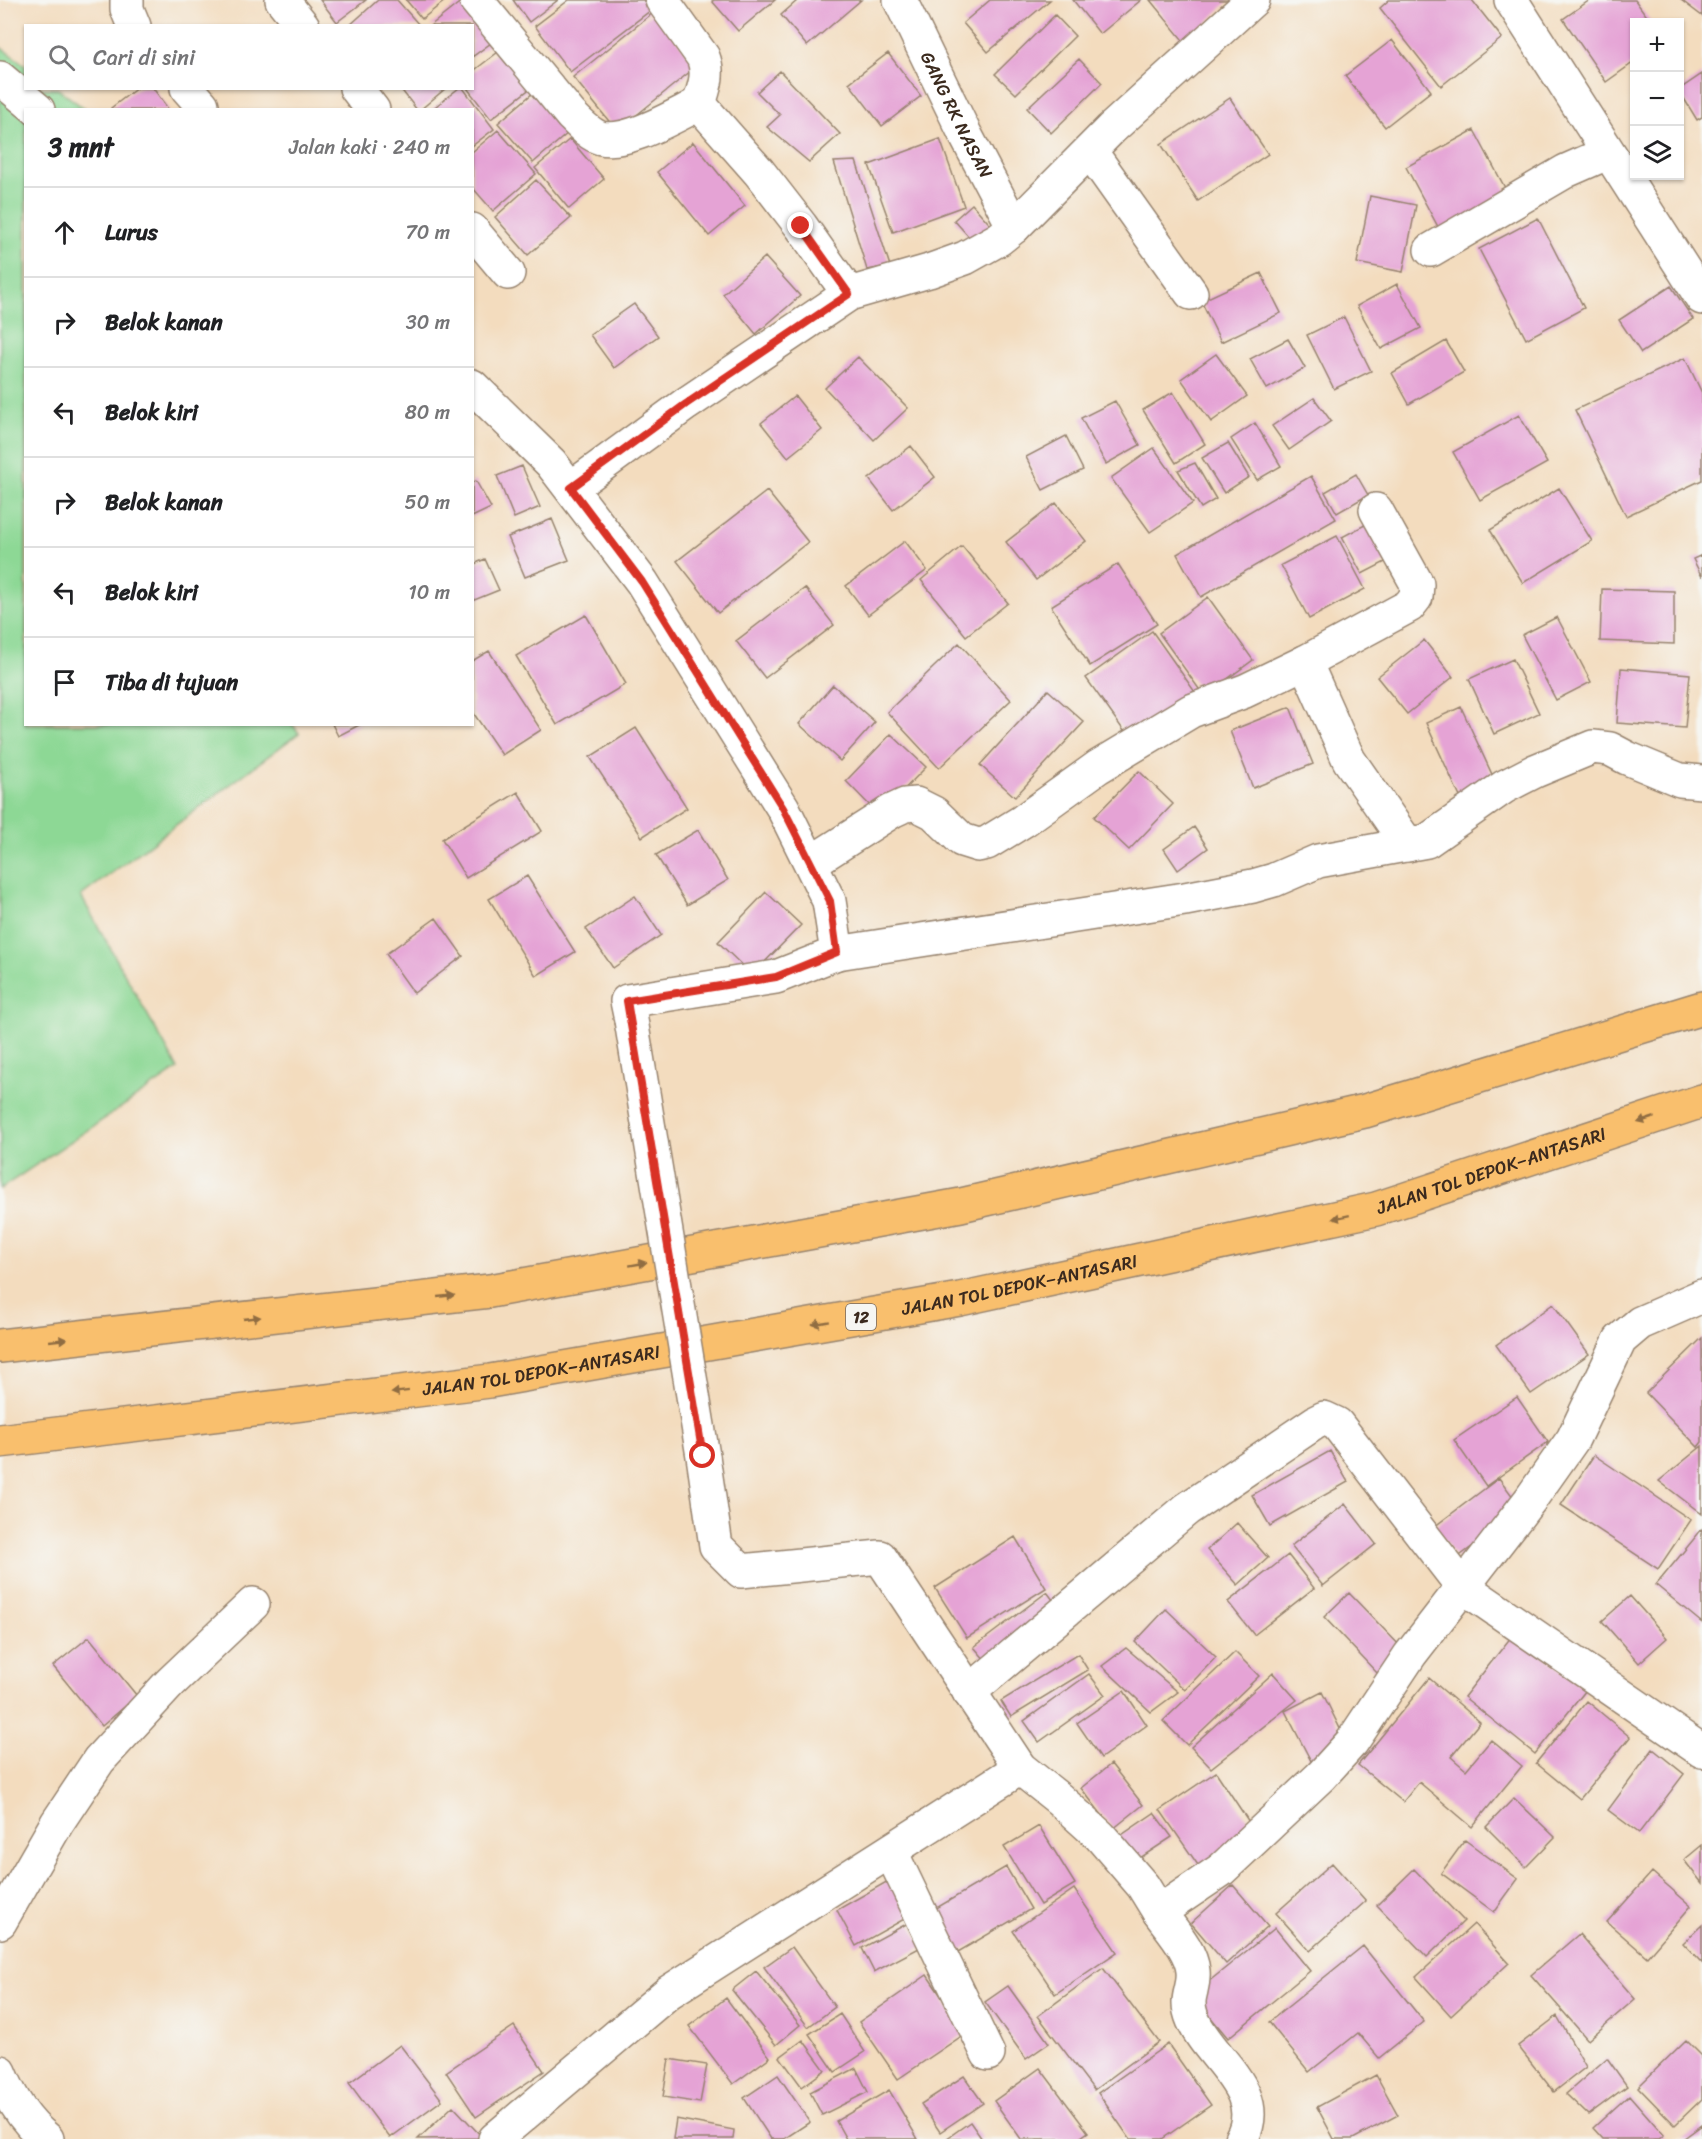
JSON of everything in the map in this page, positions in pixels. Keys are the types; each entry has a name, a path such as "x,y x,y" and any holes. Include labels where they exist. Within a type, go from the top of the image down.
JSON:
{"highway":[{"path":"0,1346 490,1291 961,1205 1365,1111 1702,1008"},
{"name":"JALAN TOL DEPOK–ANTASARI","path":"0,1441 490,1381 960,1299 1376,1209 1702,1101"}],"street":[{"path":"127,0 127,9 133,24"},
{"path":"282,0 301,24"},
{"path":"476,0 571,115 580,125 599,137 624,136 699,105"},
{"path":"662,0 706,64 707,71 699,105"},
{"name":"GANG RK NASAN","path":"900,0 965,134 1014,227"},
{"path":"571,488 686,404 849,294 965,258 999,239 1014,227 1111,129 1253,0"},
{"path":"1510,0 1702,298"},
{"path":"0,78 36,108"},
{"path":"358,90 371,108"},
{"path":"699,105 759,172 849,294"},
{"path":"1090,151 1191,293"},
{"path":"1431,250 1566,171 1607,153"},
{"path":"474,232 508,273"},
{"path":"474,389 551,463 642,582 783,808 812,862 830,901 837,952"},
{"path":"812,862 905,805 916,804 934,813 962,840 978,845 987,843 1023,821 1098,767 1191,711 1245,691 1305,662 1409,606 1415,601 1417,584 1376,510"},
{"path":"1305,662 1349,760 1408,845"},
{"path":"1241,2139 1247,2129 1250,2115 1245,2098 1230,2069 1209,2047 1194,2022 1189,2007 1193,1969 1185,1950 1143,1886 1100,1836 1020,1768 880,1557 741,1570 716,1546 627,1001 776,977 837,952 1196,897 1264,883 1318,861 1427,841 1517,779 1593,747 1610,749 1680,780 1702,783"},
{"path":"1159,1912 1221,1870 1321,1776 1352,1742 1410,1655 1530,1500 1574,1439 1620,1340 1640,1323 1702,1296"},
{"path":"969,1692 1187,1509 1324,1418 1337,1424 1462,1586 1702,1751"},
{"path":"0,1922 57,1823 99,1760 170,1683 253,1604"},
{"path":"495,2139 669,1992 1020,1768"},
{"path":"891,1852 988,2054"},
{"path":"0,2072 15,2103 37,2136"}],"green space":[{"path":"0,47 24,64 24,90 59,90 84,108 24,108 24,726 294,726 299,733 81,896 178,1069 0,1189"}],"building":[{"path":"320,0 366,0 337,22"},
{"path":"378,0 397,0 418,24 351,24"},
{"path":"406,0 446,0 422,19"},
{"path":"463,0 495,40 474,56 474,24 433,24"},
{"path":"513,0 558,0 529,22"},
{"path":"569,0 643,0 651,10 570,72 535,26"},
{"path":"775,0 738,31 712,1"},
{"path":"798,0 861,0 807,46 781,15"},
{"path":"990,0 1050,0 988,52 963,23"},
{"path":"1073,0 1141,0 1100,34"},
{"path":"1150,0 1229,0 1186,44"},
{"path":"1389,0 1472,0 1502,38 1441,86 1380,8"},
{"path":"1590,0 1635,0 1648,18 1630,18 1630,65 1606,82 1563,19"},
{"path":"1681,0 1702,0 1702,16"},
{"path":"654,12 697,66 617,131 573,77"},
{"path":"1055,15 1075,36 1016,94 995,74"},
{"path":"1392,40 1431,91 1385,127 1345,76"},
{"path":"502,49 532,87 491,119 469,90 474,90 474,70"},
{"path":"888,53 921,96 882,126 849,83"},
{"path":"1079,59 1102,83 1051,133 1027,108"},
{"path":"780,71 840,134 809,162 767,127 780,115 757,92"},
{"path":"1702,74 1702,117 1697,120 1684,99 1684,86"},
{"path":"134,90 154,90 168,108 111,108"},
{"path":"402,90 444,90 422,108 415,108"},
{"path":"456,90 465,90 494,129 474,144 474,108 434,108"},
{"path":"534,92 568,133 533,163 498,123"},
{"path":"1230,98 1268,154 1198,201 1161,144"},
{"path":"498,130 536,174 493,211 474,189 474,150"},
{"path":"1474,130 1512,201 1444,238 1406,167"},
{"path":"570,139 604,179 569,209 535,168"},
{"path":"940,139 964,206 893,232 869,165"},
{"path":"693,142 745,206 709,236 657,172"},
{"path":"856,161 890,266 867,270 834,162"},
{"path":"536,180 571,218 528,255 495,217"},
{"path":"1370,196 1416,205 1403,272 1357,263"},
{"path":"972,204 995,230 977,246 954,220"},
{"path":"1538,218 1584,308 1526,339 1479,249"},
{"path":"765,257 800,296 756,334 723,294"},
{"path":"1261,273 1281,313 1221,342 1201,301"},
{"path":"1397,284 1421,328 1381,349 1357,306"},
{"path":"1671,286 1693,319 1641,353 1619,320"},
{"path":"634,304 658,336 614,368 590,335"},
{"path":"1344,317 1371,371 1334,389 1307,335"},
{"path":"1288,339 1305,368 1267,389 1250,359"},
{"path":"1446,341 1464,372 1409,404 1392,373"},
{"path":"1216,354 1247,396 1211,422 1181,379"},
{"path":"858,357 908,408 874,440 825,388"},
{"path":"1685,358 1702,393 1702,480 1626,516 1575,410"},
{"path":"1173,392 1205,444 1176,463 1143,410"},
{"path":"795,396 822,430 788,457 761,423"},
{"path":"1314,398 1331,421 1289,450 1272,426"},
{"path":"1115,401 1140,445 1106,464 1081,418"},
{"path":"1519,415 1547,463 1480,500 1453,452"},
{"path":"1255,423 1281,466 1257,480 1231,439"},
{"path":"1066,436 1083,470 1043,490 1026,457"},
{"path":"1228,443 1249,477 1224,493 1202,458"},
{"path":"911,446 935,477 893,510 869,479"},
{"path":"1154,448 1193,503 1150,532 1111,478"},
{"path":"1195,463 1216,499 1201,508 1178,470"},
{"path":"522,466 540,507 514,518 497,476"},
{"path":"1356,474 1368,495 1337,513 1325,492"},
{"path":"1311,476 1336,519 1201,597 1177,554"},
{"path":"476,481 491,508 474,516 474,482"},
{"path":"1559,488 1592,541 1523,583 1490,530"},
{"path":"767,491 808,542 718,613 677,561"},
{"path":"1056,503 1086,541 1036,580 1006,542"},
{"path":"1378,518 1397,556 1362,574 1342,537"},
{"path":"552,519 569,560 525,577 508,537"},
{"path":"1337,536 1365,589 1309,619 1281,565"},
{"path":"905,541 927,570 868,615 846,586"},
{"path":"962,546 1008,603 966,636 921,580"},
{"path":"1702,555 1702,577 1693,559"},
{"path":"485,559 499,590 474,600 474,564"},
{"path":"1118,564 1157,624 1090,666 1051,606"},
{"path":"805,588 834,625 765,678 736,641"},
{"path":"1602,589 1674,591 1674,644 1600,641"},
{"path":"1208,597 1253,660 1204,696 1159,633"},
{"path":"586,615 626,684 557,725 516,656"},
{"path":"1557,617 1591,682 1556,700 1522,635"},
{"path":"1152,631 1195,692 1129,738 1086,678"},
{"path":"1424,640 1453,677 1407,714 1377,677"},
{"path":"959,643 1011,700 939,768 887,712"},
{"path":"489,651 541,730 502,755 474,714 474,660"},
{"path":"1513,659 1539,713 1494,734 1469,679"},
{"path":"1621,668 1690,674 1685,728 1617,723"},
{"path":"833,685 875,722 840,761 799,724"},
{"path":"1048,690 1084,722 1015,797 980,765"},
{"path":"1290,707 1313,764 1253,788 1230,731"},
{"path":"1461,707 1495,781 1460,797 1426,723"},
{"path":"333,726 357,726 338,736"},
{"path":"636,728 687,808 642,837 590,757"},
{"path":"891,734 926,767 879,815 846,781"},
{"path":"1139,771 1173,804 1129,850 1094,817"},
{"path":"518,792 542,831 466,878 442,839"},
{"path":"1194,827 1208,848 1178,870 1164,849"},
{"path":"698,830 728,880 687,905 656,855"},
{"path":"527,876 575,952 536,976 489,899"},
{"path":"766,892 801,925 752,975 718,942"},
{"path":"635,896 661,935 613,968 586,929"},
{"path":"436,918 463,956 414,993 386,954"},
{"path":"1553,1304 1589,1354 1531,1394 1496,1345"},
{"path":"1702,1338 1702,1442 1698,1447 1646,1393"},
{"path":"1517,1397 1548,1442 1486,1486 1454,1440"},
{"path":"1702,1446 1702,1514 1659,1481"},
{"path":"1330,1451 1348,1482 1270,1526 1252,1495"},
{"path":"1594,1455 1691,1520 1658,1569 1561,1505"},
{"path":"1499,1478 1522,1509 1457,1558 1434,1527"},
{"path":"1345,1504 1376,1544 1323,1586 1291,1546"},
{"path":"1237,1523 1268,1558 1238,1585 1207,1550"},
{"path":"1702,1529 1702,1623 1656,1585"},
{"path":"1015,1537 1046,1588 967,1638 935,1588"},
{"path":"1288,1555 1314,1588 1254,1635 1228,1602"},
{"path":"1047,1592 1060,1609 992,1668 974,1647"},
{"path":"1349,1593 1403,1649 1378,1674 1324,1617"},
{"path":"1630,1596 1667,1638 1639,1663 1602,1621"},
{"path":"1166,1609 1216,1657 1185,1690 1135,1642"},
{"path":"1515,1632 1586,1690 1535,1754 1464,1697"},
{"path":"89,1637 137,1696 102,1726 53,1666"},
{"path":"1126,1648 1178,1692 1151,1712 1102,1666"},
{"path":"1235,1652 1259,1676 1187,1745 1163,1721"},
{"path":"1078,1654 1088,1670 1011,1717 1001,1701"},
{"path":"1273,1673 1297,1700 1211,1768 1191,1747"},
{"path":"1089,1674 1105,1695 1039,1742 1024,1721"},
{"path":"1429,1678 1480,1722 1451,1757 1466,1770 1491,1740 1522,1766 1472,1827 1419,1782 1403,1802 1358,1765"},
{"path":"1124,1691 1147,1725 1101,1758 1077,1723"},
{"path":"1322,1692 1347,1743 1311,1761 1285,1711"},
{"path":"1587,1701 1630,1737 1580,1799 1536,1763"},
{"path":"1653,1749 1684,1774 1639,1833 1608,1810"},
{"path":"1111,1764 1143,1805 1113,1829 1081,1788"},
{"path":"1216,1772 1255,1831 1200,1868 1160,1810"},
{"path":"1514,1798 1555,1837 1526,1867 1486,1827"},
{"path":"1154,1813 1172,1837 1131,1864 1113,1841"},
{"path":"1039,1826 1075,1884 1040,1905 1004,1847"},
{"path":"1465,1840 1518,1879 1494,1912 1441,1873"},
{"path":"1702,1845 1702,1883 1684,1860"},
{"path":"1332,1863 1366,1901 1310,1951 1276,1913"},
{"path":"1006,1867 1031,1909 958,1952 933,1910"},
{"path":"1414,1869 1464,1921 1427,1957 1377,1905"},
{"path":"1652,1872 1691,1906 1647,1957 1607,1922"},
{"path":"897,1876 917,1912 856,1946 837,1910"},
{"path":"1233,1885 1268,1926 1226,1964 1191,1923"},
{"path":"1074,1889 1117,1952 1055,1994 1013,1931"},
{"path":"910,1922 923,1946 874,1972 862,1948"},
{"path":"1474,1924 1509,1963 1451,2016 1416,1977"},
{"path":"1702,1925 1702,1963 1683,1943"},
{"path":"1275,1928 1310,1971 1228,2038 1192,1995"},
{"path":"1579,1934 1635,1999 1588,2040 1531,1975"},
{"path":"1363,1946 1424,2022 1379,2058 1358,2033 1309,2072 1269,2022"},
{"path":"792,1947 835,2007 808,2027 764,1967"},
{"path":"1103,1968 1159,2042 1094,2090 1038,2016"},
{"path":"756,1971 800,2025 776,2045 732,1990"},
{"path":"927,1975 966,2033 898,2079 859,2022"},
{"path":"1008,1986 1049,2043 1026,2059 985,2002"},
{"path":"726,1998 770,2057 733,2084 689,2026"},
{"path":"840,2014 865,2052 835,2072 809,2034"},
{"path":"1557,2016 1586,2067 1554,2092 1518,2046"},
{"path":"514,2026 544,2071 476,2117 446,2072"},
{"path":"803,2040 825,2070 802,2087 780,2057"},
{"path":"1686,2040 1702,2056 1702,2099 1675,2125 1638,2087"},
{"path":"1168,2044 1211,2105 1162,2139 1130,2139 1098,2093"},
{"path":"400,2045 442,2100 390,2138 349,2083"},
{"path":"1607,2058 1627,2086 1588,2115 1566,2094"},
{"path":"669,2059 707,2065 700,2103 663,2097"},
{"path":"856,2068 868,2092 822,2115 810,2092"},
{"path":"1040,2068 1088,2132 1078,2139 1021,2139 994,2101"},
{"path":"778,2075 810,2122 784,2139 771,2139 744,2098"},
{"path":"1376,2075 1398,2115 1353,2139 1334,2139 1317,2107"},
{"path":"964,2076 983,2103 940,2132 921,2104"},
{"path":"889,2090 918,2139 846,2139 836,2121"},
{"path":"1629,2095 1664,2135 1659,2139 1603,2139 1593,2128"},
{"path":"453,2106 483,2138 418,2139"},
{"path":"676,2119 734,2130 733,2139 673,2139"},
{"path":"970,2122 982,2139 946,2139"},
{"path":"1702,2125 1702,2139 1683,2139"}],"route":[{"path":"703,1456 627,1001 776,977 837,952 830,901 783,808 642,582 571,488 686,404 849,294 801,226"}]}
